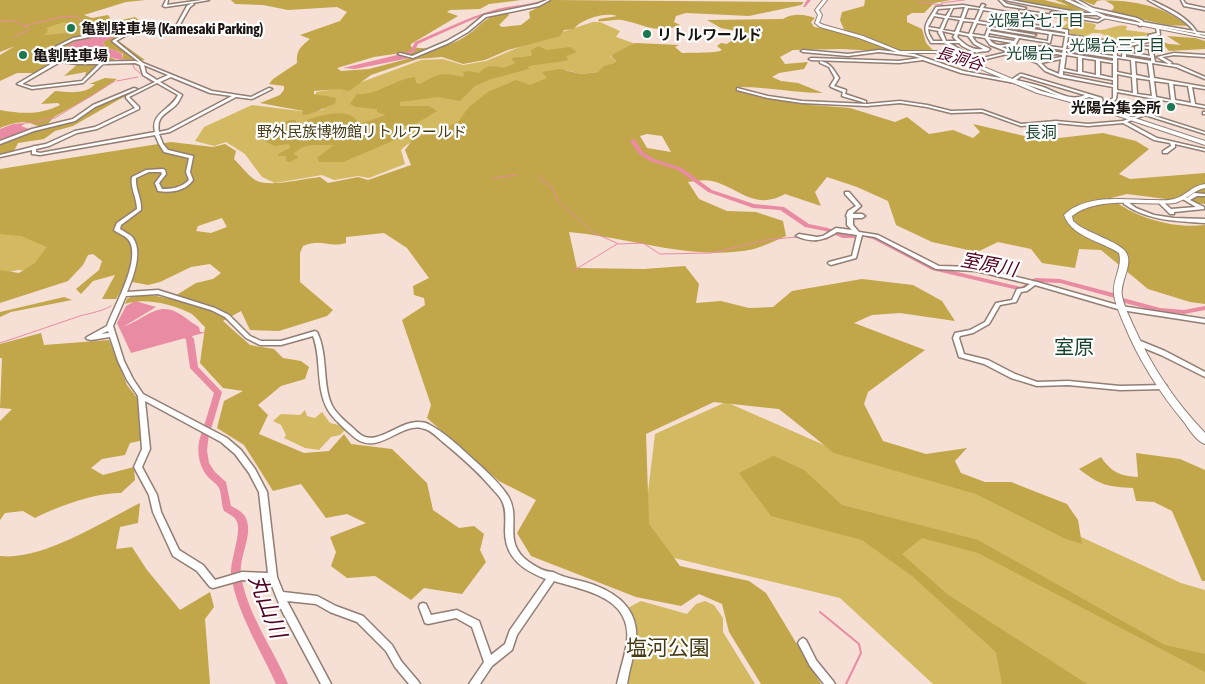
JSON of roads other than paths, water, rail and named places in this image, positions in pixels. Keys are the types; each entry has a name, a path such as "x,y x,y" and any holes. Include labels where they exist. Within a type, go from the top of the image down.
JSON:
{"main road":[{"path":"825,0 817,10 820,16 818,24 840,32 860,36 899,52 942,52 971,62 1015,82 1105,107 1133,120 1205,143"},
{"path":"1066,0 1105,17 1205,36"},
{"path":"1205,186 1194,188 1185,199 1160,202 1091,204 1077,208 1068,215 1070,224 1078,230 1108,242 1122,252 1124,264 1117,285 1122,308 1136,342 1183,416 1205,440"}],"street":[{"path":"167,0 165,6 192,4 208,0"},
{"path":"401,54 412,57 442,45 467,31 485,16 538,5 549,0"},
{"path":"1000,0 1006,5 1014,7 1097,22 1105,17"},
{"path":"1006,0 1083,14 1098,13 1197,34"},
{"path":"1076,0 1098,13"},
{"path":"1149,0 1176,14 1197,34"},
{"path":"1182,0 1183,4 1205,10"},
{"path":"1196,0 1199,8"},
{"path":"192,4 177,27 137,28 73,39 45,52 51,59 81,64 134,62 172,75 205,90 236,96 255,98 270,89"},
{"path":"987,50 972,41 970,34 982,5 1039,15 1032,45 1034,47"},
{"path":"967,7 955,37 959,42 977,52"},
{"path":"959,42 932,42 926,28 937,8 967,7 1009,13 1024,13"},
{"path":"952,8 940,36 945,42 964,54 1016,42"},
{"path":"996,11 986,37 988,42 1038,62 1046,70 1061,76 1115,86"},
{"path":"1005,26 1009,13"},
{"path":"1021,26 1024,13"},
{"path":"933,15 976,21 989,28 1018,37 1035,33 1067,31 1061,76"},
{"path":"989,28 1021,26 1049,42 1051,33"},
{"path":"137,28 114,40 140,64 144,74 155,83 180,95 176,102 157,119 155,124 163,148 167,152 191,157 188,172 191,180 182,188 168,191 160,190 158,183 164,174 163,170 148,171 134,177 133,182 140,205 138,210 119,224 117,230 132,239 134,263 111,331 130,380 142,396 224,440 238,452 263,492 273,577 280,596 326,684"},
{"path":"926,28 1016,42"},
{"path":"989,28 1051,33 1066,42 1115,52 1124,58 1177,66"},
{"path":"1124,58 1124,46 1146,41 1150,36 1159,34 1158,28"},
{"path":"1016,42 1018,37"},
{"path":"971,62 1034,47 1066,42 1115,52"},
{"path":"1138,55 1137,46 1151,48 1154,98"},
{"path":"871,104 843,95 845,91 832,85 837,79 830,66 811,59 803,52 848,55 879,51 914,55 962,72 1045,89 1064,97 1084,98 1088,95"},
{"path":"1015,82 1021,75 1088,95 1102,101 1101,107 1105,107 1115,98 1115,52"},
{"path":"1024,58 1044,53 1080,56 1115,62"},
{"path":"1124,53 1138,55 1152,61"},
{"path":"1205,56 1174,54 1159,56 1205,78"},
{"path":"1038,62 1063,56"},
{"path":"1080,56 1080,73"},
{"path":"811,59 895,62 922,59"},
{"path":"1098,59 1098,76"},
{"path":"1133,59 1135,94"},
{"path":"59,61 19,84 32,88 81,82 88,78 103,62"},
{"path":"1062,70 1115,79"},
{"path":"1115,73 1205,88"},
{"path":"0,156 47,145 76,132 96,128 138,107 127,97 172,75"},
{"path":"1171,82 1173,101"},
{"path":"0,143 33,130 74,120 94,106 155,83"},
{"path":"1190,85 1193,104"},
{"path":"738,89 784,100 871,104 900,102 951,112 976,111 1021,125 1056,122 1088,125 1124,122 1142,115 1205,134"},
{"path":"1116,91 1205,106"},
{"path":"34,147 34,154 40,154 173,129 236,96"},
{"path":"1142,115 1205,134"},
{"path":"1124,122 1156,139 1205,150"},
{"path":"1163,130 1171,124"},
{"path":"1165,152 1173,146 1172,143"},
{"path":"847,193 859,206 852,209 849,216 850,225 858,232"},
{"path":"1185,199 1194,197 1196,194 1205,194"},
{"path":"1194,197 1205,200"},
{"path":"1185,199 1204,209"},
{"path":"1126,202 1144,213 1166,219 1205,221"},
{"path":"1160,202 1178,219"},
{"path":"1170,211 1204,209"},
{"path":"849,216 862,216"},
{"path":"799,236 822,238 832,231 858,232 876,236 932,266 976,269 1122,308 1205,321"},
{"path":"831,263 854,257 858,232"},
{"path":"1032,283 1026,290 1019,290 1014,301 998,304 987,323 971,332 957,334 956,338 961,355 986,362 1008,374 1037,384 1068,383 1120,388 1164,387"},
{"path":"123,294 158,292 213,309 227,316 248,337 260,343 281,344 315,333 321,351 326,396 332,410 355,434 367,440 379,439 413,425 423,425 435,432 496,487 505,498 508,508 508,538 516,555 527,566 610,597 627,614 631,628 632,643 622,684"},
{"path":"1136,342 1163,353 1205,375"},
{"path":"142,396 146,449 138,466 153,495 157,512 176,554 204,572 213,584 242,576 273,577"},
{"path":"474,684 489,663 510,647 513,633 553,576"},
{"path":"280,596 316,600 333,609 360,619 389,648 398,664 415,684"},
{"path":"423,607 428,620 457,614 476,624 489,663"},
{"path":"803,643 813,663 830,684"}],"waterway":[{"path":"390,59 413,51 416,43 464,22 500,9 540,3 546,0"},
{"path":"804,6 809,0"},
{"path":"917,2 943,5 941,3 964,0"},
{"path":"1101,13 1140,22"},
{"path":"16,21 24,26 61,17 77,16 83,22 95,23 85,29 91,31 90,34"},
{"path":"0,21 14,21"},
{"path":"1159,25 1175,28"},
{"path":"14,37 29,30 25,26"},
{"name":"長洞谷","path":"848,54 859,53"},
{"name":"長洞谷","path":"894,54 910,56"},
{"path":"126,60 132,60 134,68 152,83"},
{"name":"長洞谷","path":"963,73 1015,84"},
{"path":"117,81 138,77"},
{"path":"26,123 55,118 115,81"},
{"name":"長洞谷","path":"1031,87 1040,89"},
{"name":"長洞谷","path":"1103,101 1116,111 1146,115"},
{"name":"長洞谷","path":"1167,122 1205,134"},
{"name":"室原川","path":"633,141 641,153 652,160 680,169 710,191 753,206 782,208 807,226 826,229 845,237 856,236"},
{"path":"493,178 517,175"},
{"path":"540,175 540,179 552,187 557,200 594,233 619,244 643,243 660,254 711,253 767,240 796,237 815,241 827,239 836,234"},
{"name":"室原川","path":"862,235 875,238 934,269 1022,289 1035,280 1060,281 1115,296"},
{"path":"573,271 617,244"},
{"name":"室原川","path":"1123,300 1160,310 1184,312 1205,308"},
{"path":"0,343 111,306"},
{"name":"丸山川","path":"184,332 190,339 194,368 218,392 208,426"},
{"name":"丸山川","path":"205,434 203,457 207,469 223,485 227,508 240,517 242,523 242,537 236,568 239,588 249,616 282,684"},
{"path":"820,612 859,644 861,653 846,684"}],"place":[{"name":"亀割駐車場 (Kamesaki Parking)","path":"71,28"},
{"name":"リトルワールド","path":"647,34"},
{"name":"亀割駐車場","path":"23,55"},
{"name":"光陽台集会所","path":"1171,107"}],"district":[{"name":"光陽台七丁目","path":"1036,20"},
{"name":"光陽台三丁目","path":"1117,45"},
{"name":"光陽台","path":"1030,53"},
{"name":"長洞","path":"1041,132"},
{"name":"室原","path":"1074,346"}],"park label":[{"name":"野外民族博物館リトルワールド","path":"362,131"},
{"name":"塩河公園","path":"668,647"}]}
